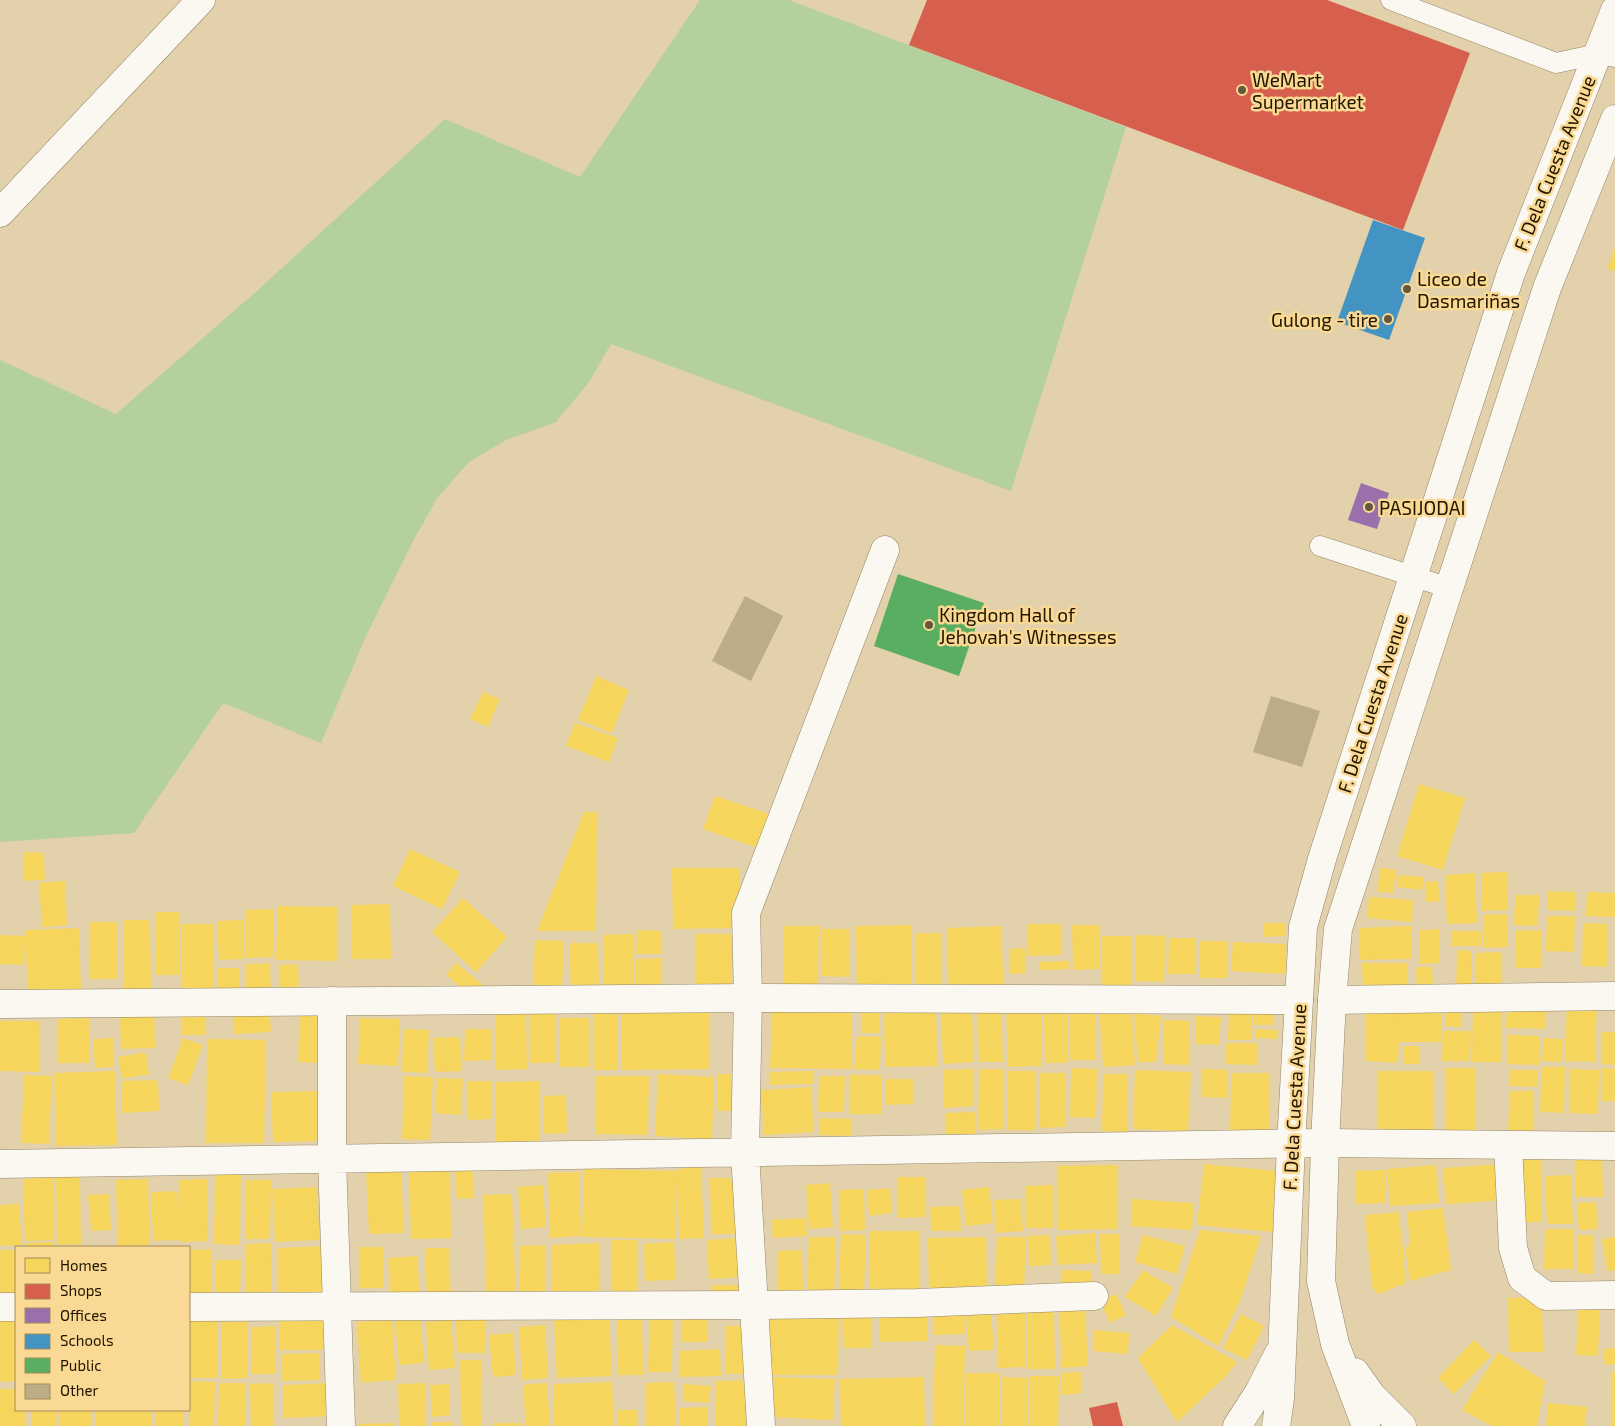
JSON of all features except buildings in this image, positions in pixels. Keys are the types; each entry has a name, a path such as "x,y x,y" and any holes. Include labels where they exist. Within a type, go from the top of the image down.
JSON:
{"street":[{"path":"0,213 201,0"},
{"name":"F. Dela Cuesta Avenue","path":"1276,1426 1280,1399 1283,1345 1291,1145 1303,926 1322,859 1511,273 1606,55 1615,10"},
{"name":"F. Dela Cuesta Avenue","path":"1366,1426 1335,1344 1321,1282 1325,1143 1332,1000 1338,929 1548,288 1615,118"},
{"path":"761,1426 745,1154 748,998 746,913 885,550"},
{"path":"1332,1000 1615,996"},
{"path":"0,1004 748,998 1299,1000"},
{"path":"332,1001 332,1158 341,1426"},
{"path":"0,1164 332,1158 745,1154 1325,1143 1615,1146"},
{"path":"1508,1145 1513,1248 1522,1278 1546,1296 1615,1295"},
{"path":"190,1307 336,1308 927,1303 1094,1296"},
{"path":"0,1307 15,1307"},
{"path":"1335,1344 1372,1396 1402,1426"},
{"path":"1237,1426 1259,1392 1283,1345"}],"lane":[{"path":"1391,0 1556,63 1606,55"},
{"path":"1320,546 1449,588"}],"green space":[{"path":"700,0 789,0 1126,127 1011,491 611,344 589,382 556,422 506,440 469,462 438,497 413,541 365,638 321,743 223,703 134,833 0,842 0,360 116,414 258,290 445,119 580,177"}],"place":[{"name":"WeMart Supermarket","path":"1242,90"},
{"name":"Liceo de Dasmariñas","path":"1407,289"},
{"name":"Gulong - tire","path":"1388,319"},
{"name":"PASIJODAI","path":"1369,507"},
{"name":"Kingdom Hall of Jehovah's Witnesses","path":"929,625"}]}
